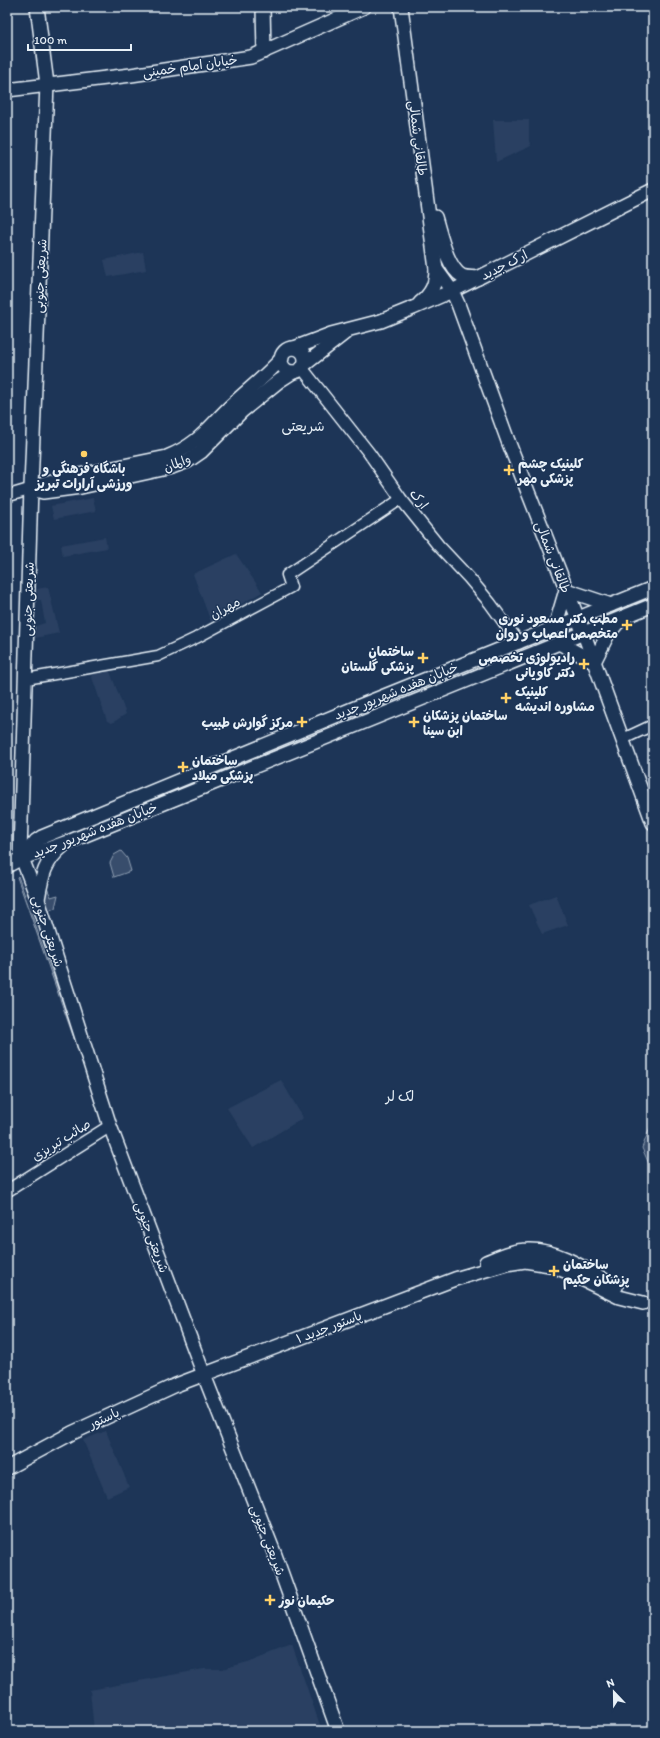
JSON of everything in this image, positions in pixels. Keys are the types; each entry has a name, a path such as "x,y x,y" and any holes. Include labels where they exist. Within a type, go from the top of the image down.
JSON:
{"main road":[{"name":"شریعتی جنوبی","path":"37,7 47,84 31,490 20,854 38,900 110,1126 204,1375 275,1555 338,1731"},
{"path":"263,7 264,48"},
{"name":"خیابان امام خمینی","path":"7,90 236,60 364,7"},
{"name":"طالقانی شمالی","path":"400,7 436,268 452,291 578,618 653,823"},
{"path":"424,182 449,261 456,271 464,277 478,278"},
{"name":"ارک جدید","path":"350,329 381,321 452,291 653,190"},
{"path":"413,308 433,289 436,281 436,268"},
{"path":"294,348 300,350 304,355 300,368 284,367 282,358 287,349 350,329"},
{"name":"والمان","path":"7,496 31,490 42,484 80,481 172,467 188,461 201,452 242,411 275,383 300,368 350,329"},
{"name":"والمان","path":"80,481 180,452 193,444 210,429 232,404 266,375 282,358"},
{"name":"ارک","path":"300,368 369,453 401,499 438,545 469,578 494,608 519,643"},
{"name":"خیابان هفده شهریور جدید","path":"22,858 36,841 47,834 653,588"},
{"path":"555,628 566,590 611,605"},
{"name":"خیابان هفده شهریور جدید","path":"22,858 68,842 653,605"},
{"path":"559,643 594,662 608,634 621,618"},
{"path":"38,900 41,879 45,866 51,857 68,842"},
{"path":"7,866 22,858"},
{"name":"صائب تبریزی","path":"7,1191 110,1126"},
{"name":"پاستور جدید ۱","path":"204,1375 455,1279 506,1264 525,1261 550,1265 619,1297 648,1306"},
{"name":"پاستور","path":"7,1468 108,1416 204,1375"}],"street":[{"name":"مهران","path":"26,679 158,656 196,638 291,587 288,576 401,499"},
{"path":"623,739 653,725"}],"shaded area":[{"path":"493,120 529,120 529,141 531,146 496,162"},
{"path":"143,252 146,270 108,277 104,260"},
{"path":"93,498 96,511 54,519 51,506"},
{"path":"105,537 107,548 63,556 61,545"},
{"path":"236,554 262,592 211,622 193,574"},
{"path":"48,587 59,633 35,638 36,626 45,623 41,600 36,600 37,589"},
{"path":"109,669 126,714 112,723 107,721 92,677 94,672"},
{"path":"121,851 127,858 131,871 114,877 110,863 114,855"},
{"path":"18,876 102,1114 101,1115 17,877"},
{"path":"43,879 51,897 58,895 55,908 42,913"},
{"path":"556,895 568,925 542,934 529,905"},
{"path":"281,1080 303,1118 253,1148 227,1108"},
{"path":"653,1120 653,1173 642,1148"},
{"path":"106,1431 129,1487 107,1497 83,1440"},
{"path":"292,1645 322,1731 94,1731 90,1690 204,1669 222,1669 248,1662"}],"place":[{"name":"باشگاه فرهنگی و ورزشی آرارات تبریز","path":"84,454"},
{"name":"کلینیک چشم پزشکی مهر","path":"509,470"},
{"name":"مطب دکتر مسعود نوری متخصص اعصاب و روان","path":"627,625"},
{"name":"ساختمان پزشکی گلستان","path":"423,658"},
{"name":"رادیولوژی تخصصی دکتر کاویانی","path":"584,664"},
{"name":"کلینیک مشاوره اندیشه","path":"506,698"},
{"name":"مرکز گوارش طبیب","path":"302,722"},
{"name":"ساختمان پزشکان ابن سینا","path":"414,722"},
{"name":"ساختمان پزشکی میلاد","path":"183,767"},
{"name":"ساختمان پزشکان حکیم","path":"554,1271"},
{"name":"حکیمان نور","path":"270,1600"}],"district":[{"name":"شریعتی","path":"303,426"},
{"name":"لک لر","path":"400,1096"}]}
